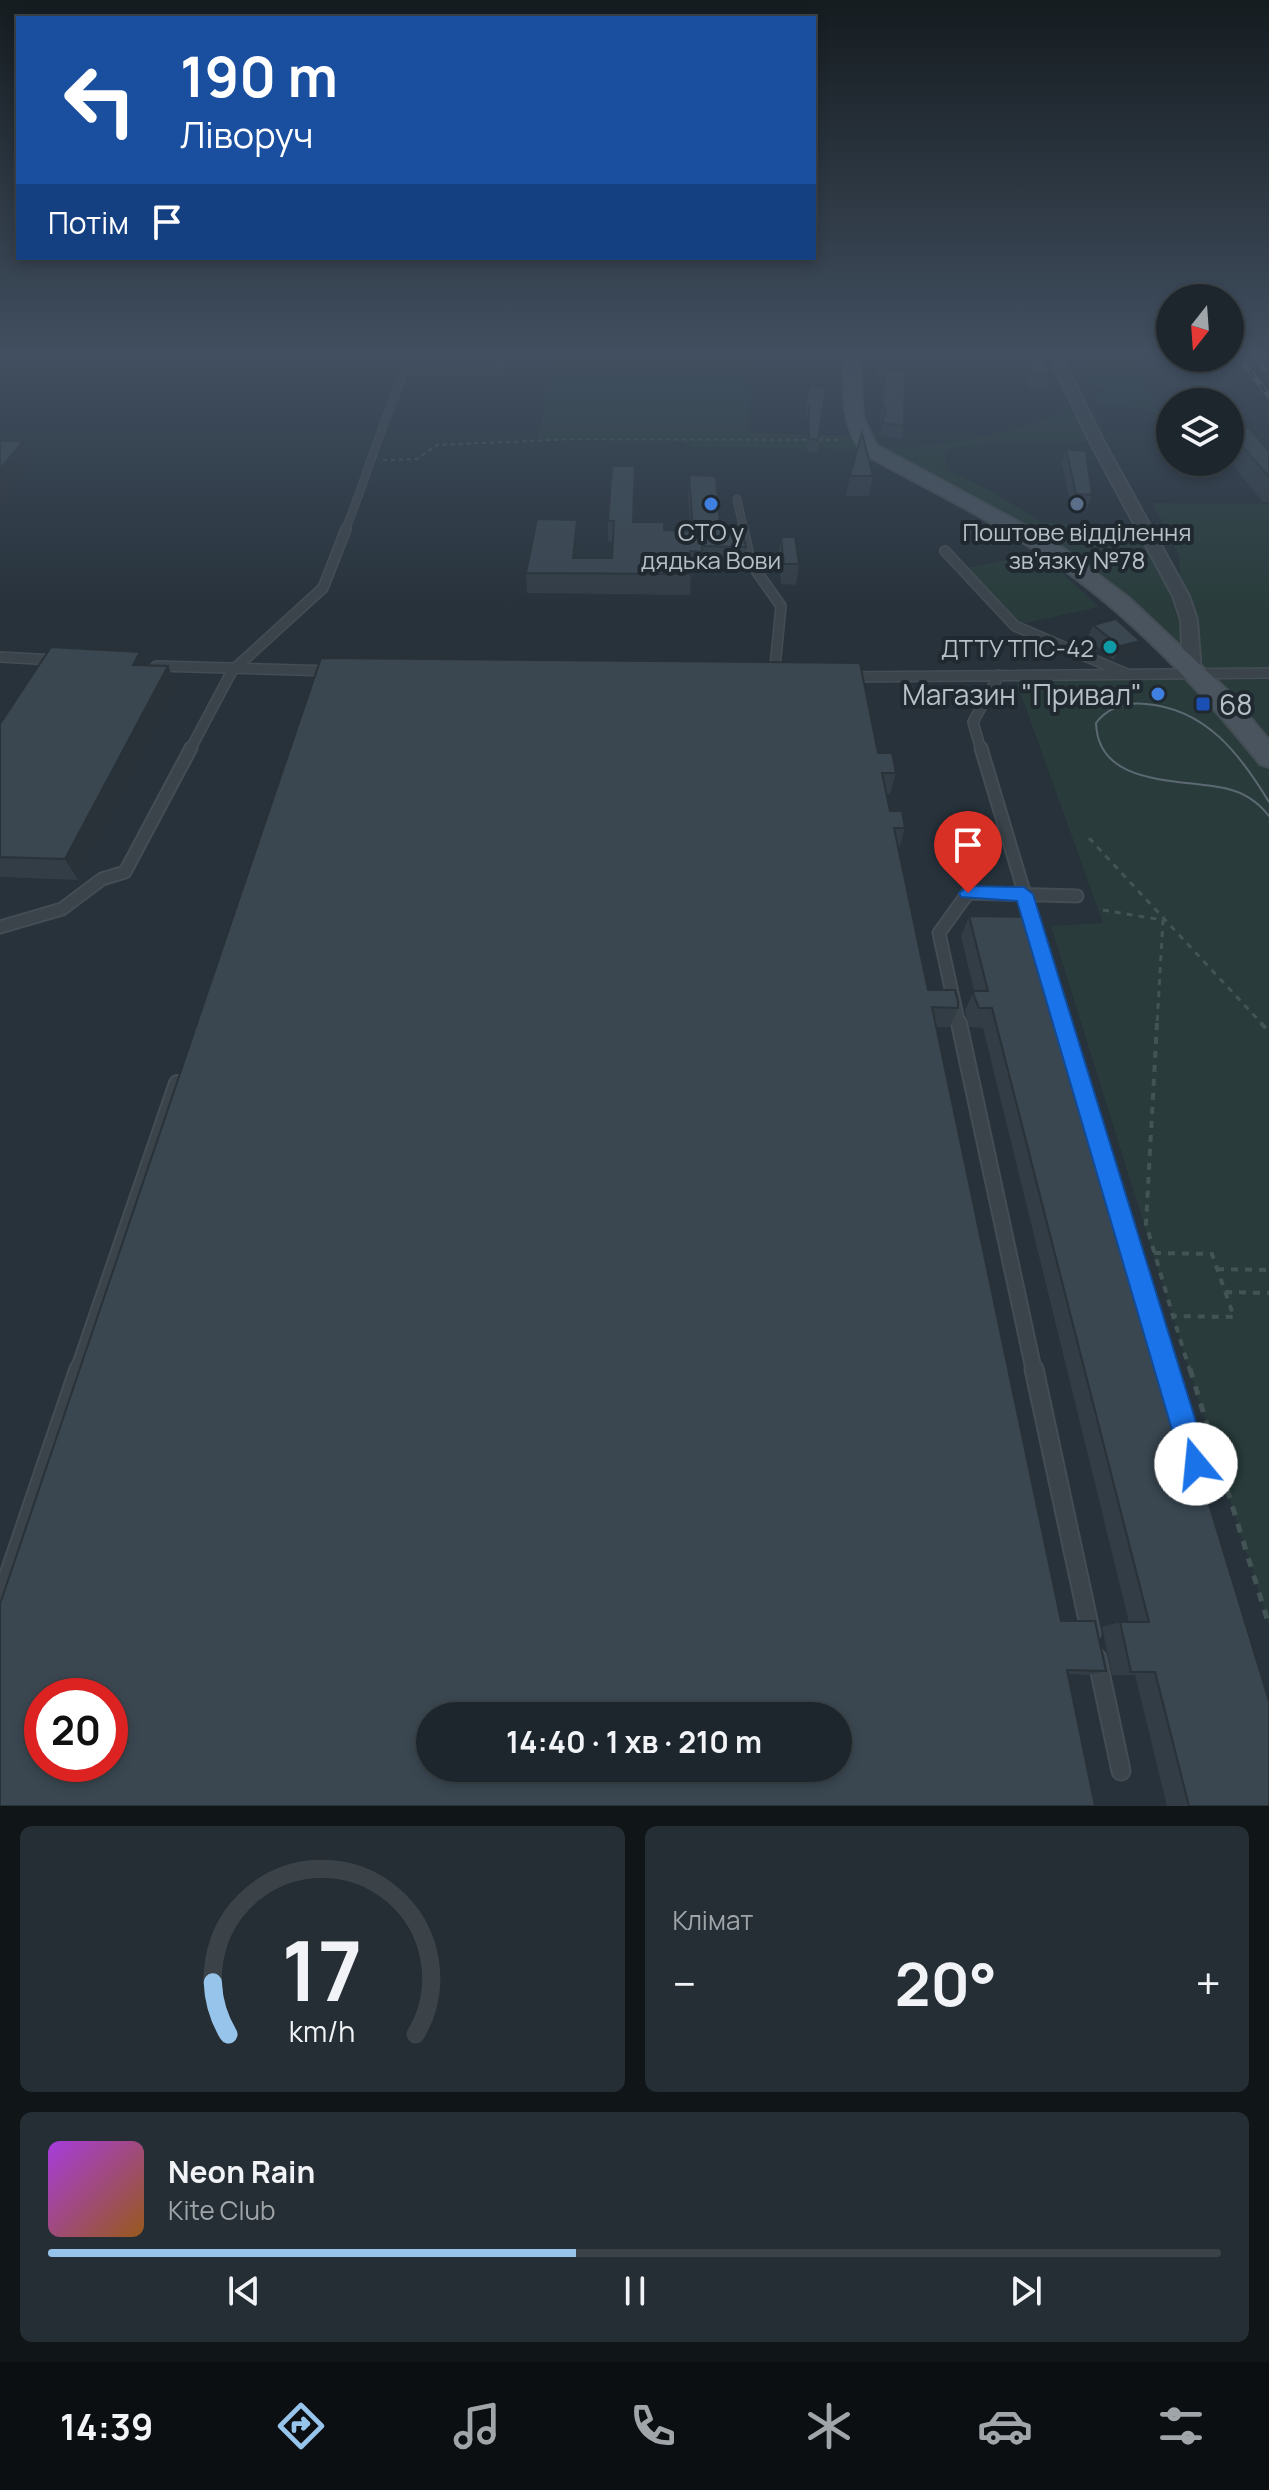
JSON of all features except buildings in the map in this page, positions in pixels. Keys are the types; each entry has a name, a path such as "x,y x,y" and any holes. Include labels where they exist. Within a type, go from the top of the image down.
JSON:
{"main road":[{"path":"862,440 869,449 896,466 971,503 1056,554 1120,602 1220,698 1269,758"}],"street":[{"path":"1096,440 1181,596 1189,620 1192,673"}],"lane":[{"path":"0,927 62,909 102,879 125,872 232,671 323,588 373,461 378,440"},
{"path":"737,499 750,562 759,569 765,588 781,606 774,678"},
{"path":"945,551 1015,626 1131,675"},
{"path":"0,657 62,661"},
{"path":"139,665 232,671 349,672"},
{"path":"313,686 318,671"},
{"path":"834,677 1269,673"},
{"path":"999,675 973,722 1146,1299"},
{"path":"758,677 789,677"},
{"path":"1077,896 968,893 939,933 1121,1771"},
{"path":"0,1601 179,1076"}],"path":[{"path":"373,461 417,459 437,445 546,440"},
{"path":"1089,838 1269,1032"},
{"path":"1103,910 1163,920"},
{"path":"1163,920 1146,1224 1269,1625"},
{"path":"1154,1253 1212,1254 1234,1317 1173,1316"},
{"path":"1217,1269 1269,1270"},
{"path":"1225,1292 1269,1293"}],"green space":[{"path":"578,440 862,440 869,449 692,447 682,441"},
{"path":"959,440 1096,440 1008,441 945,449 946,469 995,493 1041,522 1148,531 1181,593 1179,555 1152,503 1269,504 1269,1625 1051,926 1103,923 1014,675 1190,673 1056,554 869,449"},
{"path":"1041,553 1099,607 1021,624 967,568"}],"tram line":[{"path":"1269,802 1233,751 1204,725 1186,715 1167,708 1132,704 1112,709 1096,723 1100,744 1111,760 1127,770 1147,777 1234,791 1251,799 1269,816"}],"place":[{"name":"СТО у дядька Вови","path":"711,504"},
{"name":"Поштове відділення зв'язку №78","path":"1077,504"},
{"name":"ДТТУ ТПС-42","path":"1110,647"},
{"name":"Магазин \"Привал\"","path":"1158,694"},
{"name":"68","path":"1203,704"}],"route":[{"path":"968,893 1024,894 1196,1464"}]}
